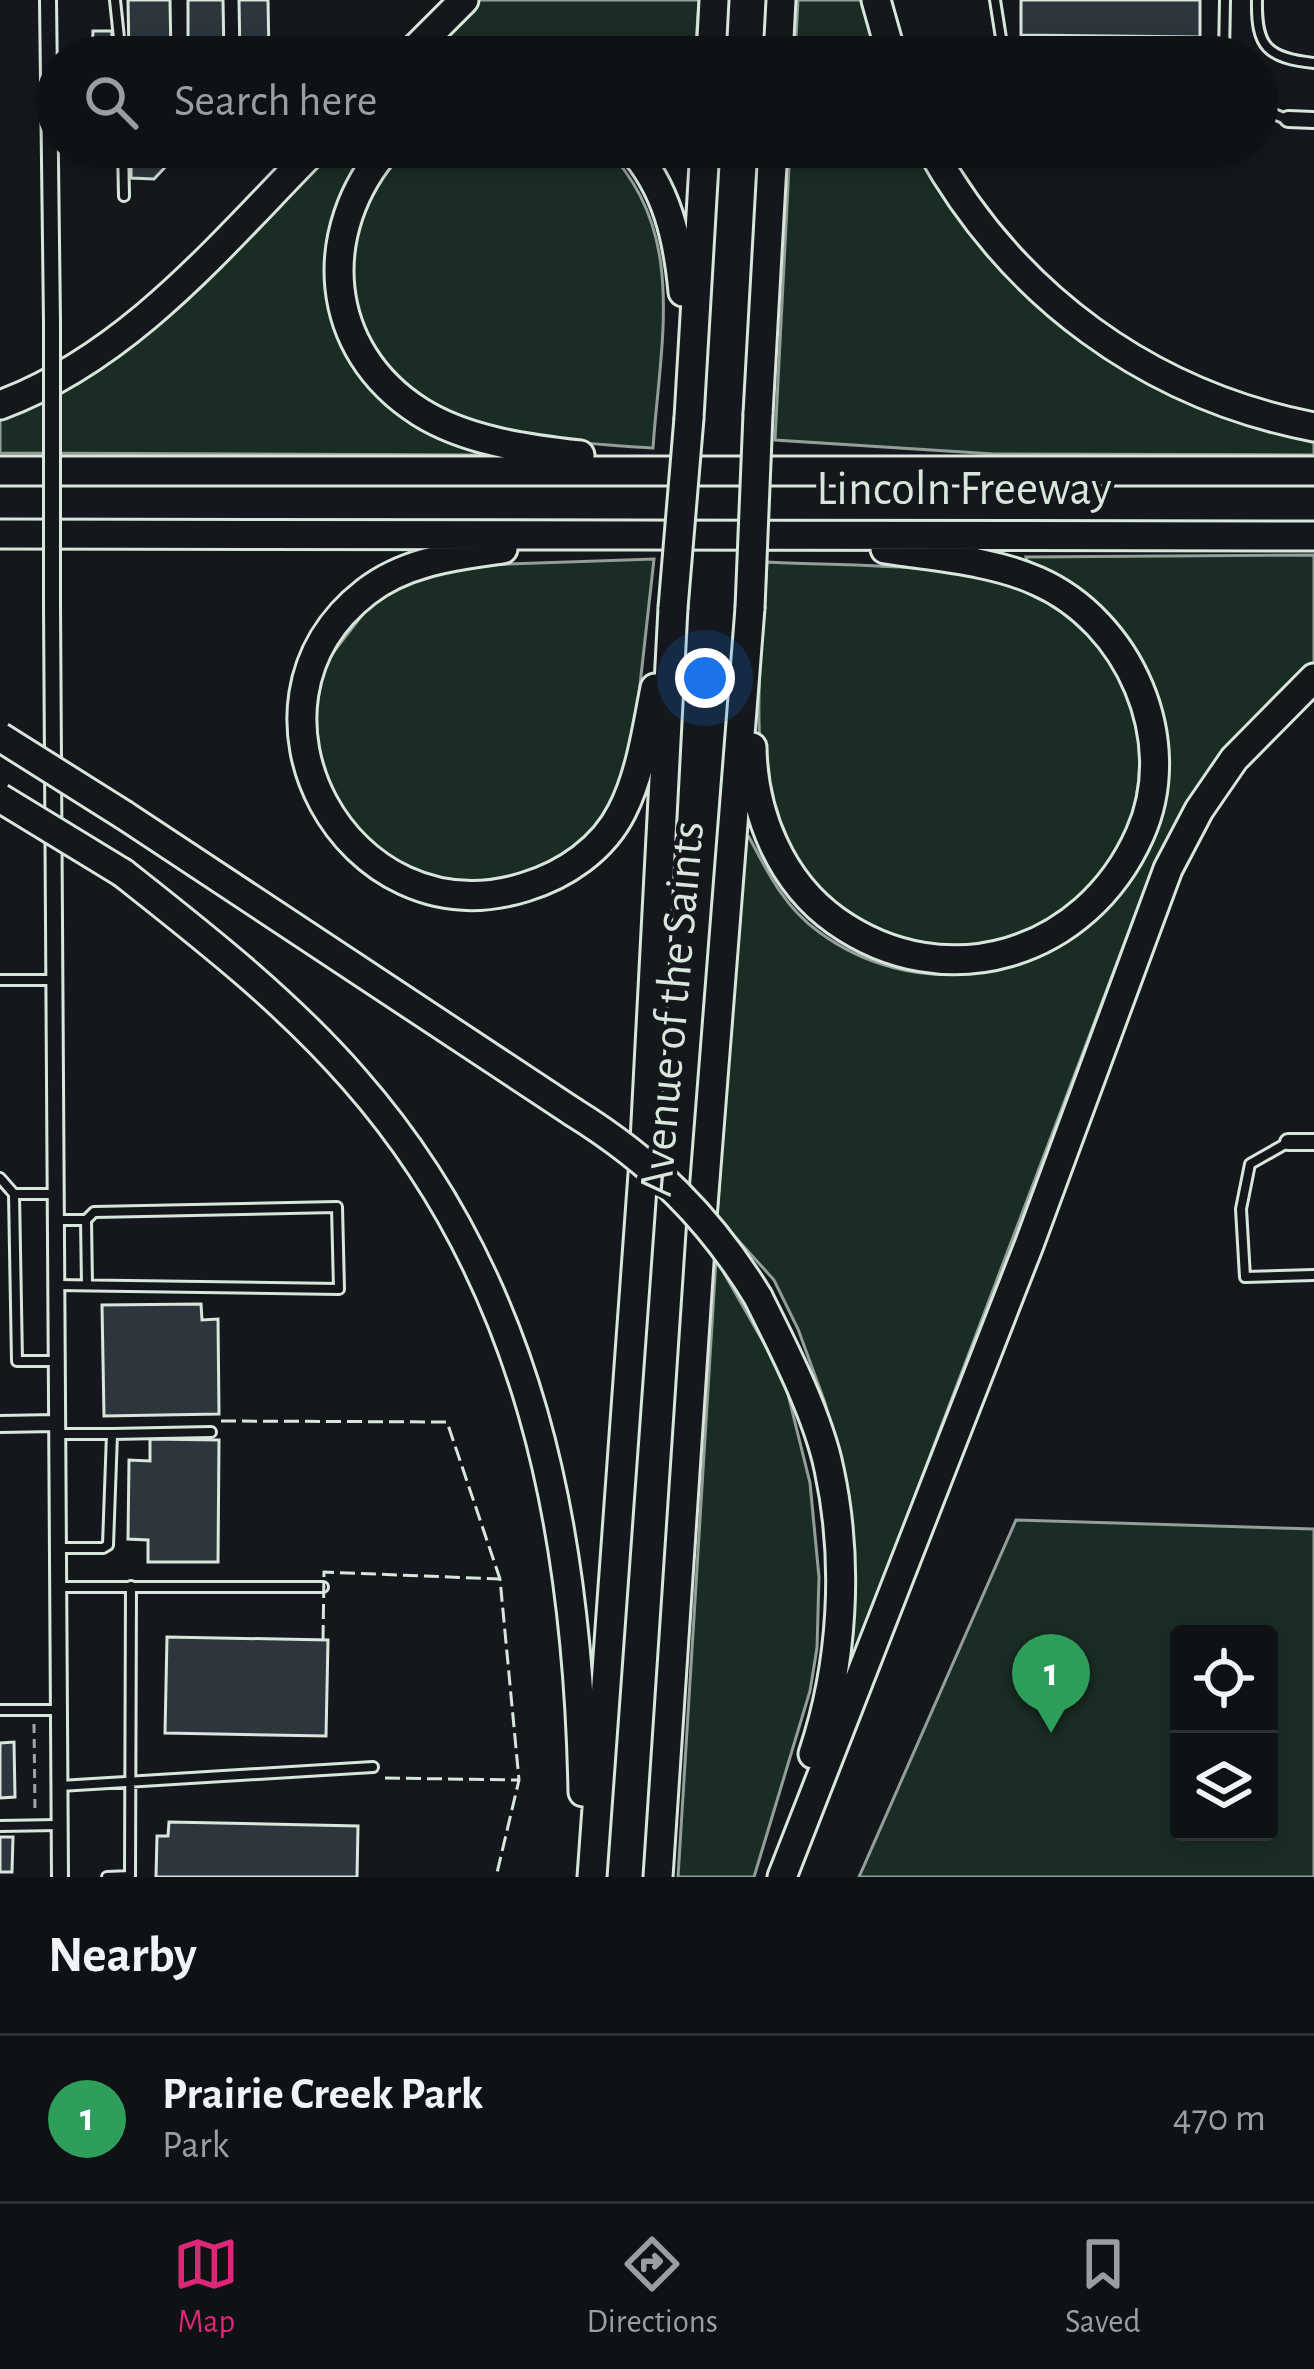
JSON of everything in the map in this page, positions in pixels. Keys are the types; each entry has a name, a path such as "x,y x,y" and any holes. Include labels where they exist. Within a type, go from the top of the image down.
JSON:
{"highway":[{"path":"428,36 464,0"},
{"path":"712,36 714,0"},
{"path":"779,36 781,0"},
{"path":"876,0 886,36"},
{"path":"0,405 63,376 135,327 296,168"},
{"path":"370,168 342,230 341,303 370,368 393,391 421,413 507,444 716,468"},
{"path":"648,168 677,241 691,374"},
{"name":"Avenue of the Saints","path":"590,1877 644,1160 704,168"},
{"name":"Avenue of the Saints","path":"658,1877 702,1218 750,608 772,168"},
{"path":"943,168 1000,249 1079,324 1136,362 1212,399 1314,427"},
{"path":"0,470 716,468"},
{"name":"Lincoln Freeway","path":"716,468 1314,471"},
{"path":"0,534 613,535"},
{"path":"613,535 448,556 415,565 366,592 349,608 317,653 304,701 305,755 337,828 376,866 427,890 480,896 526,887 562,872 589,853 623,810 640,760 674,608"},
{"name":"Lincoln Freeway","path":"613,535 1314,536"},
{"path":"750,608 752,756 758,805 776,851 794,880 820,910 854,934 890,952 929,960 967,962 1006,954 1073,920 1123,866 1142,831 1152,792 1149,720 1139,683 1098,623 1039,581 992,566 792,535"},
{"path":"782,1877 1029,1246 1168,869 1199,809 1234,759 1314,678"},
{"path":"0,737 618,1140 666,1179 729,1250 785,1350 828,1464 838,1518 838,1628 822,1726 771,1877"},
{"path":"0,798 123,873 291,1013 355,1080 443,1200 477,1264 530,1389 568,1575 581,1700 590,1877"}],"street":[{"path":"48,0 48,36"},
{"path":"1288,119 1314,120"},
{"path":"50,168 60,1877"},
{"path":"1288,1142 1314,1142"},
{"path":"0,1424 55,1428"}],"lane":[{"path":"115,0 119,36"},
{"path":"995,0 1001,36"},
{"path":"1224,36 1225,0"},
{"path":"1257,0 1259,36"},
{"path":"1278,54 1314,63"},
{"path":"1278,115 1288,119"},
{"path":"123,168 124,196"},
{"path":"0,980 54,980"},
{"path":"1288,1142 1250,1164 1241,1209 1245,1277 1314,1275"},
{"path":"0,1178 14,1194 17,1360 55,1360"},
{"path":"14,1194 55,1194"},
{"path":"55,1220 86,1220 94,1212 337,1207 339,1289 55,1285"},
{"path":"86,1220 88,1285"},
{"path":"55,1428 112,1434 211,1432"},
{"path":"56,1548 108,1545 112,1434"},
{"path":"107,1877 130,1876 131,1586"},
{"path":"57,1587 323,1587"},
{"path":"0,1710 58,1710"},
{"path":"59,1786 374,1767"},
{"path":"0,1826 59,1826"}],"path":[{"path":"34,1710 35,1813"}],"green space":[{"path":"480,0 699,0 696,36 444,36"},
{"path":"798,0 865,0 875,36 796,36"},
{"path":"312,168 357,168 342,195 330,237 339,334 477,447 476,455 0,453 0,418 94,367 219,263"},
{"path":"389,168 622,168 648,214 659,251 663,328 653,448 486,426 438,408 404,385 378,356 361,322 353,285 353,248 362,211"},
{"path":"789,168 931,168 990,255 1033,301 1082,340 1134,374 1191,402 1314,441 1314,455 994,454 775,440"},
{"path":"1314,555 1314,667 1196,794 1153,868 849,1670 845,1669 842,1468 825,1403 774,1280 717,1217 742,841 749,837 778,889 807,923 855,954 894,968 974,973 1013,964 1050,948 1083,925 1140,857 1147,688 1141,662 1124,637 1028,565 1026,557"},
{"path":"654,559 632,757 616,801 591,837 559,862 490,888 422,879 353,833 316,759 313,697 328,659 373,601 399,584 432,572 481,565"},
{"path":"767,562 972,574 1029,590 1080,624 1115,668 1135,719 1139,773 1128,825 1103,874 1062,913 1008,941 964,951 931,949 867,931 808,882 783,850 764,780 759,708"},
{"path":"716,1259 784,1378 810,1483 819,1577 817,1648 810,1691 754,1877 678,1877"},
{"path":"1016,1520 1314,1529 1314,1877 859,1877"}],"building":[{"path":"128,0 170,0 171,36 129,36"},
{"path":"188,0 223,0 224,36 188,36"},
{"path":"239,0 268,0 269,36 240,36"},
{"path":"1021,0 1200,0 1200,36 1021,35"},
{"path":"93,31 112,31 112,36 93,36"},
{"path":"131,168 164,168 154,179 131,178"},
{"path":"201,1304 202,1320 218,1319 219,1414 104,1416 102,1305"},
{"path":"150,1439 219,1440 218,1562 148,1562 148,1540 128,1539 129,1460 150,1461"},
{"path":"167,1637 328,1640 326,1736 165,1733"},
{"path":"14,1742 15,1797 0,1798 0,1743"},
{"path":"169,1822 358,1826 357,1877 156,1877 157,1836 168,1836"},
{"path":"0,1837 13,1837 12,1872 0,1872"}],"fence":[{"path":"221,1421 447,1422 500,1579"},
{"path":"323,1640 324,1572 500,1579 519,1780 496,1877"},
{"path":"385,1778 519,1780"}],"place":[{"name":"Prairie Creek Park","path":"1051,1733"}]}
